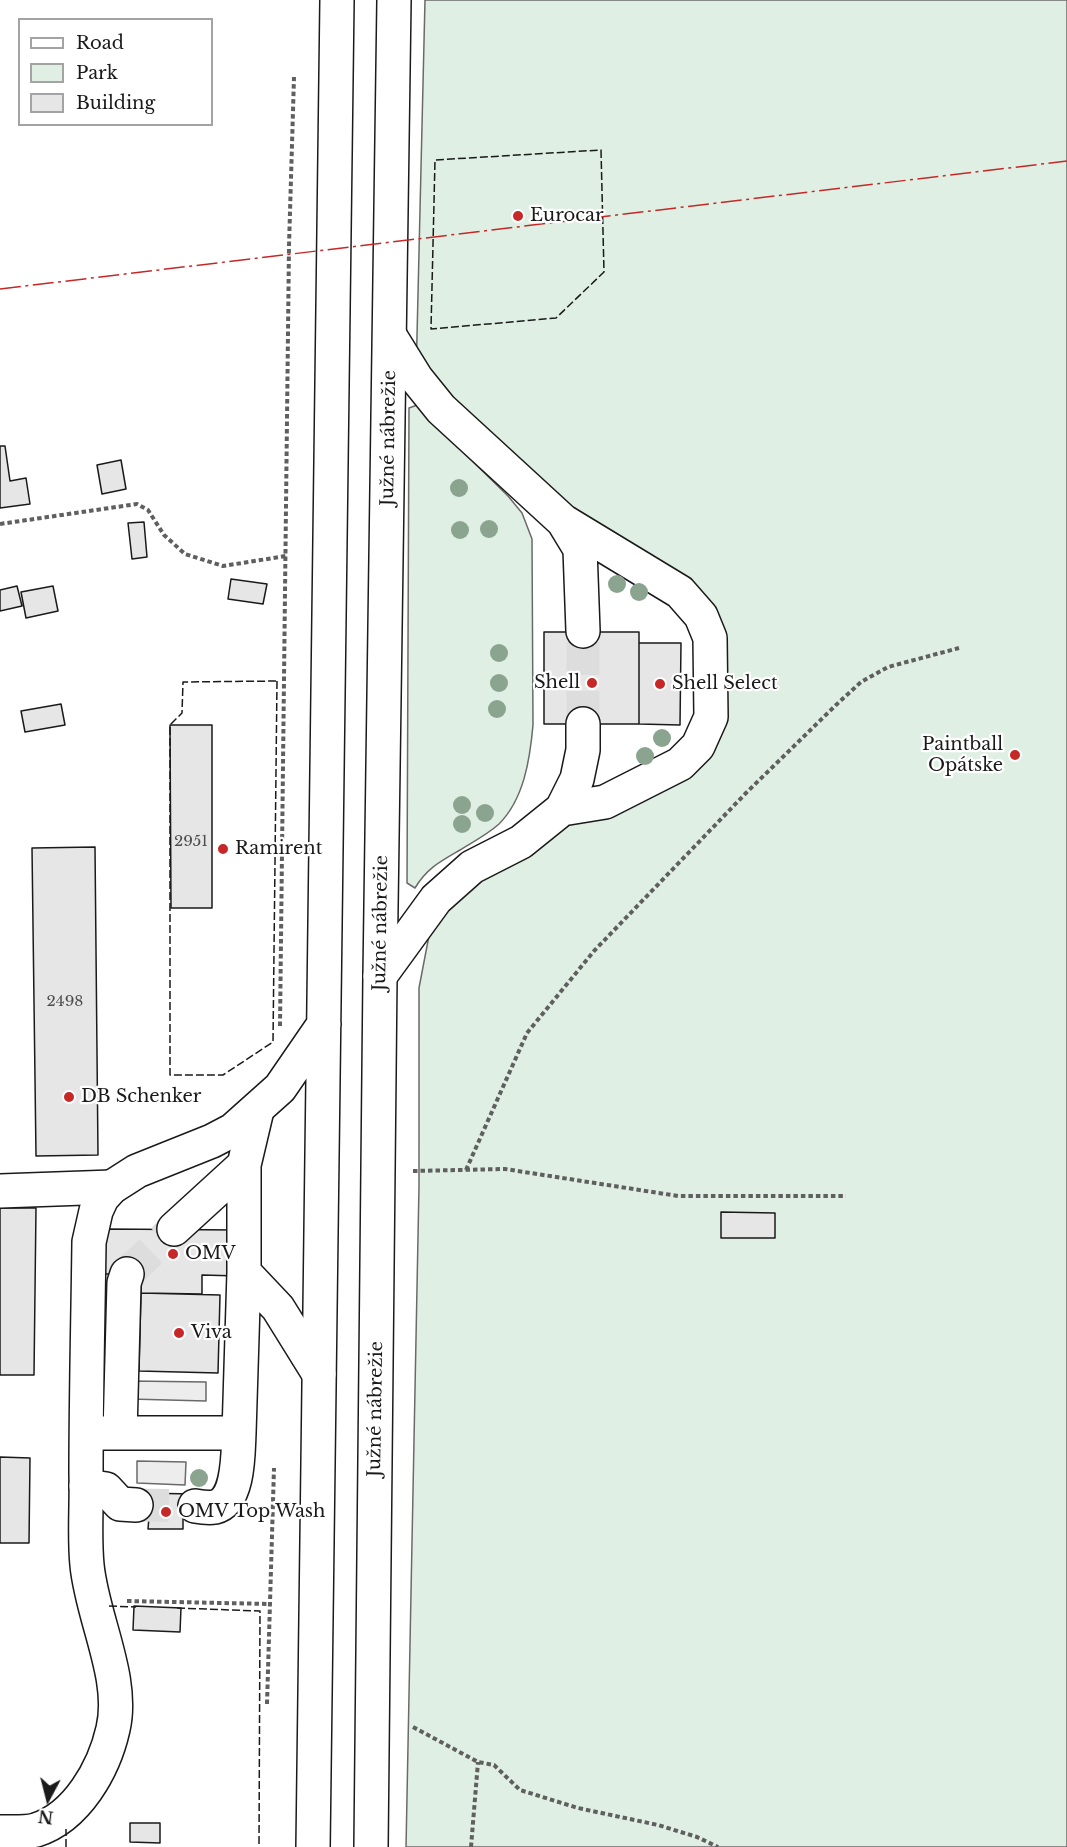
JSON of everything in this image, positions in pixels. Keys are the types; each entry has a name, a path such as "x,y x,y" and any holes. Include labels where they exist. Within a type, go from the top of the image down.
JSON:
{"main road":[{"path":"313,1847 337,0"},
{"name":"Južné nábrežie","path":"371,1847 380,976 394,0"},
{"path":"390,336 416,378 441,409 563,521 680,592 701,616 710,638 711,717 698,746 680,764 604,802 562,809"},
{"path":"563,521 580,549 583,631"},
{"path":"380,976 436,899 472,867 521,842 562,809 577,779 583,750 583,724"},
{"path":"0,1832 34,1831 60,1818 73,1807 106,1754 114,1727 116,1692 93,1600 87,1564 86,1433 89,1242 96,1211 102,1198 112,1187 137,1171 212,1141 232,1130 257,1110 280,1088 324,1024"},
{"path":"195,1506 216,1507 224,1502 234,1483 237,1467 244,1272 244,1165 257,1110"},
{"path":"174,1229 244,1165"},
{"path":"0,1191 112,1187"},
{"path":"244,1272 278,1308 319,1374"},
{"path":"120,1432 124,1283 127,1274"},
{"path":"86,1433 238,1433"},
{"path":"86,1486 106,1489 120,1504 136,1505"}],"path":[{"path":"280,1029 289,246 294,76"},
{"path":"0,524 137,504 148,510 164,535 185,554 223,566 286,556"},
{"path":"466,1170 527,1033 594,951 746,793 861,682 888,667 959,648"},
{"path":"379,1173 505,1169 678,1196 846,1196"},
{"path":"267,1704 274,1462"},
{"path":"93,1600 270,1604"},
{"path":"413,1727 478,1762 494,1766 520,1790 578,1808 658,1825 697,1837 718,1847"},
{"path":"471,1847 478,1762"}],"green space":[{"path":"425,0 1067,0 1067,1847 406,1847 419,1186 419,988 436,899 698,746 701,616 563,521 416,378"},
{"path":"420,404 456,445 508,496 522,513 532,539 533,725 524,778 508,814 490,831 435,866 424,875 415,888 407,883 409,408"}],"shaded area":[{"path":"131,1381 206,1382 206,1401 130,1399"},
{"path":"137,1461 186,1462 185,1485 137,1483"}],"building":[{"path":"0,446 5,446 10,481 26,478 30,504 0,508"},
{"path":"121,460 126,489 102,494 97,465"},
{"path":"144,522 147,557 132,559 128,523"},
{"path":"231,579 267,584 263,604 228,599"},
{"path":"17,586 22,606 0,611 0,590"},
{"path":"53,586 58,611 26,618 21,592"},
{"name":"Shell","path":"544,632 639,632 639,724 544,724"},
{"name":"Shell Select","path":"639,643 681,643 680,725 639,724"},
{"path":"61,704 65,725 25,732 21,711"},
{"path":"170,725 212,725 212,908 171,908"},
{"path":"95,847 98,1155 36,1156 32,848"},
{"path":"0,1208 36,1208 34,1375 0,1375"},
{"path":"721,1212 775,1213 775,1238 721,1238"},
{"path":"105,1229 238,1230 238,1276 202,1275 202,1294 141,1293 141,1274 105,1274"},
{"name":"Viva","path":"141,1293 220,1295 218,1373 139,1371"},
{"path":"0,1457 30,1458 29,1543 0,1543"},
{"name":"OMV Top Wash","path":"136,1493 196,1494 195,1518 183,1518 183,1529 148,1529 149,1517 136,1517"},
{"path":"134,1606 181,1608 180,1632 133,1630"},
{"path":"130,1823 160,1823 160,1843 130,1842"}],"tunnel":[{"path":"583,631 583,724"},
{"path":"127,1274 174,1229"},
{"path":"136,1505 195,1506"}],"fence":[{"path":"601,150 604,272 556,318 431,329 435,160 601,150"},
{"path":"277,681 273,1042 223,1075 170,1075 170,725 182,713 183,682 277,681"},
{"path":"109,1606 136,1607"},
{"path":"177,1608 260,1611 259,1847"},
{"path":"66,1829 66,1847"}],"power":[{"path":"0,289 1067,161"}],"place":[{"name":"Eurocar","path":"518,216"},
{"name":"Shell","path":"592,683"},
{"name":"Shell Select","path":"660,684"},
{"name":"Paintball Opátske","path":"1015,755"},
{"name":"Ramirent","path":"223,849"},
{"name":"DB Schenker","path":"69,1097"},
{"name":"OMV","path":"173,1254"},
{"name":"Viva","path":"179,1333"},
{"name":"OMV Top Wash","path":"166,1512"}]}
